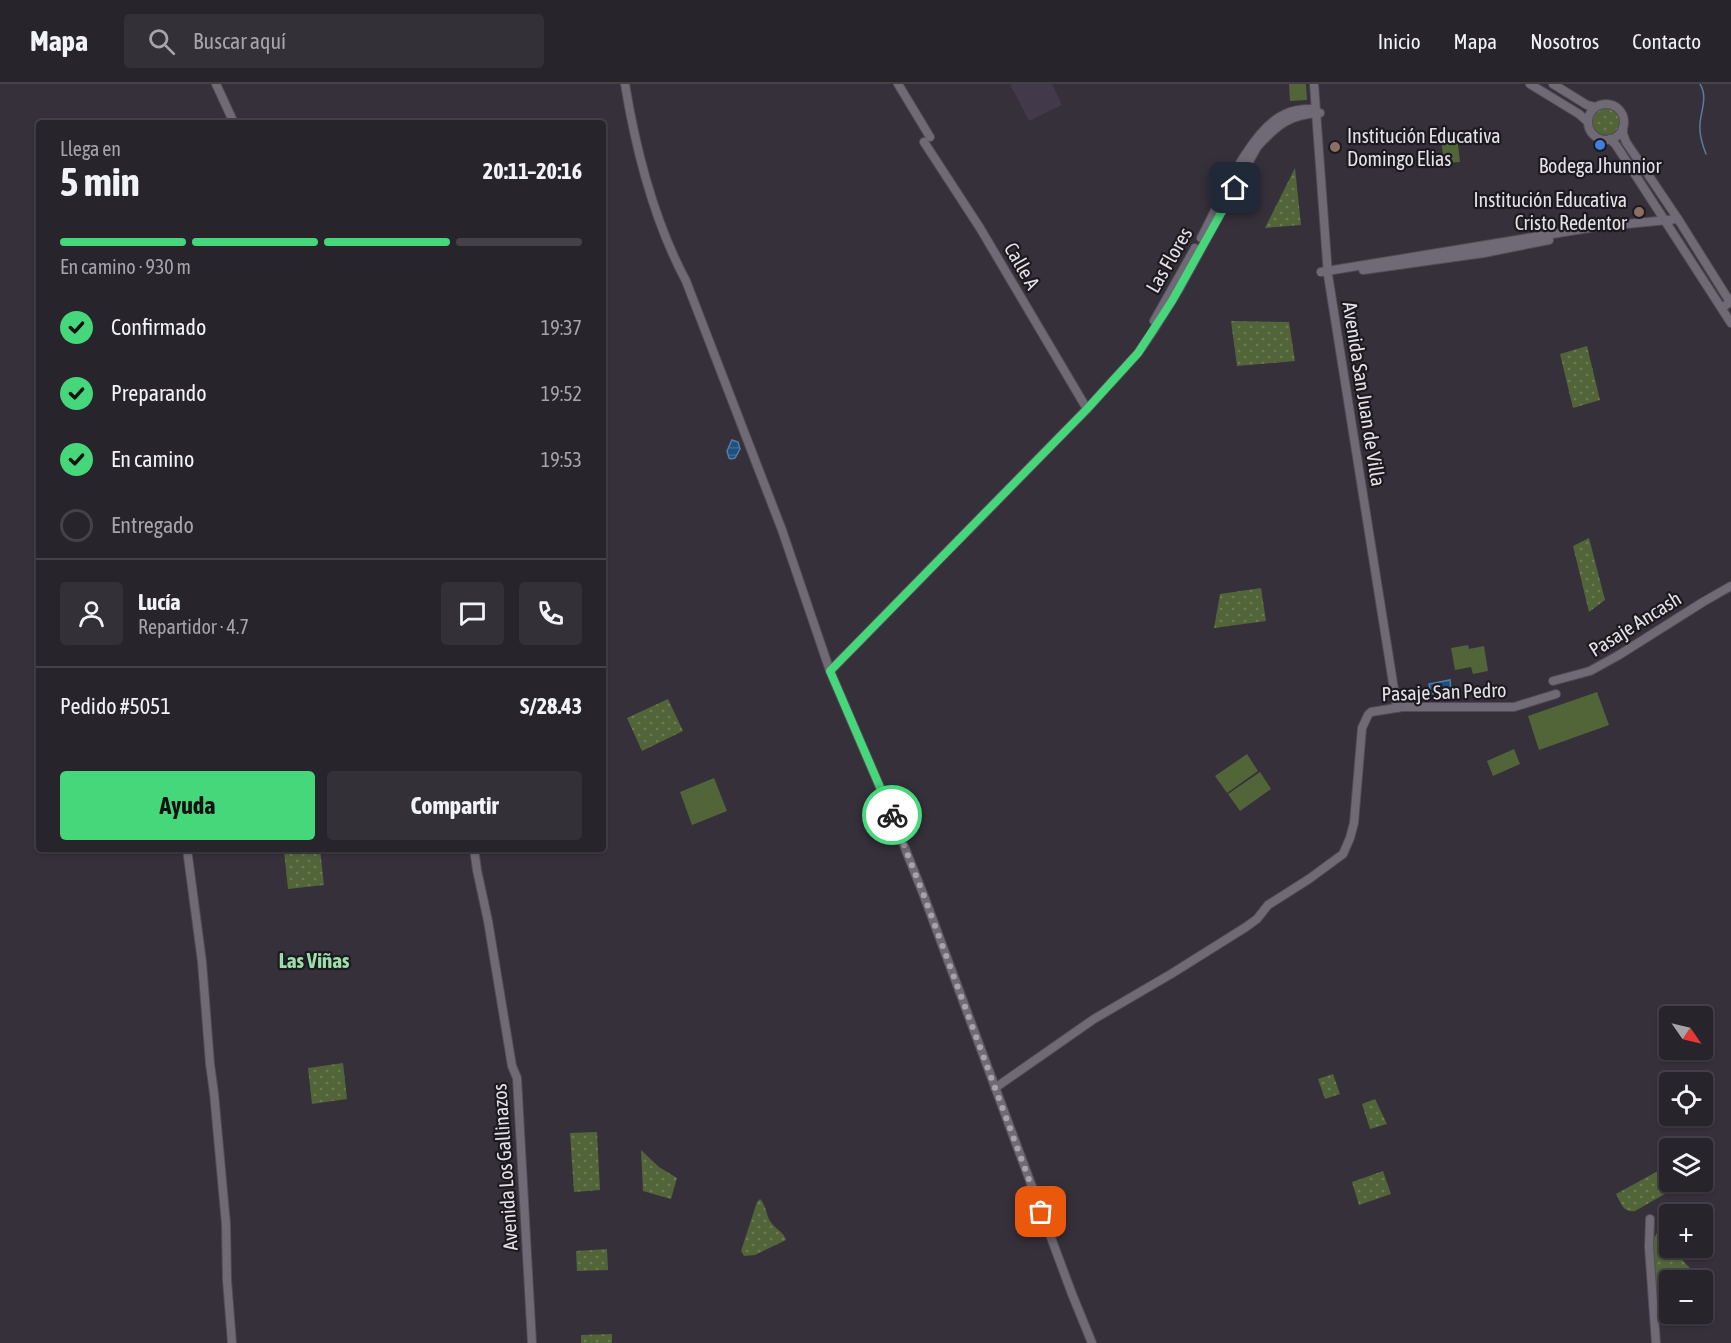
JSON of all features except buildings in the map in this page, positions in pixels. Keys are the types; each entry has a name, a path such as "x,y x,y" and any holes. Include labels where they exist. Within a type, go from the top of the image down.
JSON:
{"street":[{"path":"216,84 233,120"},
{"path":"626,84 630,115 658,217 736,408 750,452 800,580 830,671 924,896 1092,1343"},
{"name":"Calle A","path":"898,84 927,139 1087,409"},
{"name":"Avenida San Juan de Villa","path":"1316,84 1330,272 1399,707"},
{"path":"1530,84 1588,122"},
{"path":"1553,84 1587,105 1596,107"},
{"path":"1623,127 1617,136 1610,140 1602,140 1590,130 1589,115 1596,107 1605,104 1617,108 1623,116 1623,127 1623,134 1626,142 1730,302 1722,308"},
{"name":"Las Flores","path":"830,671 1087,409 1138,353 1252,143 1268,126 1285,114 1299,110 1318,110"},
{"path":"1610,140 1616,145 1731,323"},
{"path":"1330,272 1484,253 1602,228 1678,219"},
{"name":"Pasaje Ancash","path":"1553,681 1571,678 1590,671 1731,586"},
{"name":"Pasaje San Pedro","path":"995,1088 1094,1019 1246,927 1257,919 1268,905 1343,854 1354,823 1362,728 1371,711 1399,707 1514,707 1556,694"},
{"path":"187,852 202,962 226,1224 227,1280 232,1343"},
{"name":"Avenida Los Gallinazos","path":"474,852 512,1066 517,1078 532,1343"},
{"path":"1650,1219 1650,1258 1656,1343"}],"shaded area":[{"path":"1010,84 1052,84 1062,105 1029,121"}],"green space":[{"path":"1289,84 1306,84 1307,100 1290,101"},
{"path":"1606,107 1616,111 1620,121 1616,131 1606,135 1596,131 1592,121 1596,111"},
{"path":"1457,136 1460,162 1444,163 1441,138"},
{"path":"1295,168 1301,225 1265,228"},
{"path":"1231,321 1289,322 1295,361 1237,366"},
{"path":"1587,346 1600,400 1573,408 1560,354"},
{"path":"1589,538 1605,600 1589,612 1573,546"},
{"path":"1261,588 1266,621 1214,628 1220,594"},
{"path":"1468,645 1469,649 1484,646 1488,671 1473,674 1471,667 1455,670 1451,648"},
{"path":"1597,692 1609,725 1539,750 1528,716"},
{"path":"668,699 683,731 642,751 627,718"},
{"path":"1514,749 1520,764 1493,776 1487,761"},
{"path":"1247,754 1258,771 1227,793 1215,776"},
{"path":"1260,772 1271,789 1240,811 1228,794"},
{"path":"714,778 727,811 692,825 680,792"},
{"path":"284,852 320,852 324,885 288,889"},
{"path":"343,1063 347,1099 312,1104 308,1068"},
{"path":"1333,1074 1340,1094 1325,1099 1318,1079"},
{"path":"1375,1099 1387,1124 1370,1129 1362,1104"},
{"path":"597,1132 600,1190 574,1192 570,1133"},
{"path":"641,1150 659,1167 677,1178 671,1199 643,1191"},
{"path":"1659,1170 1659,1192 1668,1192 1635,1211 1623,1207 1616,1194"},
{"path":"1383,1171 1391,1194 1359,1205 1352,1182"},
{"path":"760,1199 770,1221 786,1240 755,1255 744,1256 741,1251"},
{"path":"1657,1233 1659,1235 1659,1258 1680,1258 1692,1270 1659,1270 1659,1306 1657,1307 1653,1246"},
{"path":"607,1249 608,1270 577,1271 576,1251"},
{"path":"612,1334 612,1343 581,1343 581,1335"}],"water":[{"path":"732,440 738,442 740,449 735,458 731,459 727,451"},
{"path":"1450,680 1451,691 1431,694 1429,684"}],"waterway":[{"path":"1700,84 1704,94 1700,132 1706,154"}],"way so far":[{"path":"892,815 1041,1212"}],"place":[{"name":"Bodega Jhunnior","path":"1600,145"},
{"name":"Institución Educativa Domingo Elias","path":"1335,147"},
{"name":"Institución Educativa Cristo Redentor","path":"1639,212"}],"district":[{"name":"Las Viñas","path":"314,961"}],"route":[{"path":"892,815 830,671 1087,409 1138,353 1172,301 1235,188"}]}
